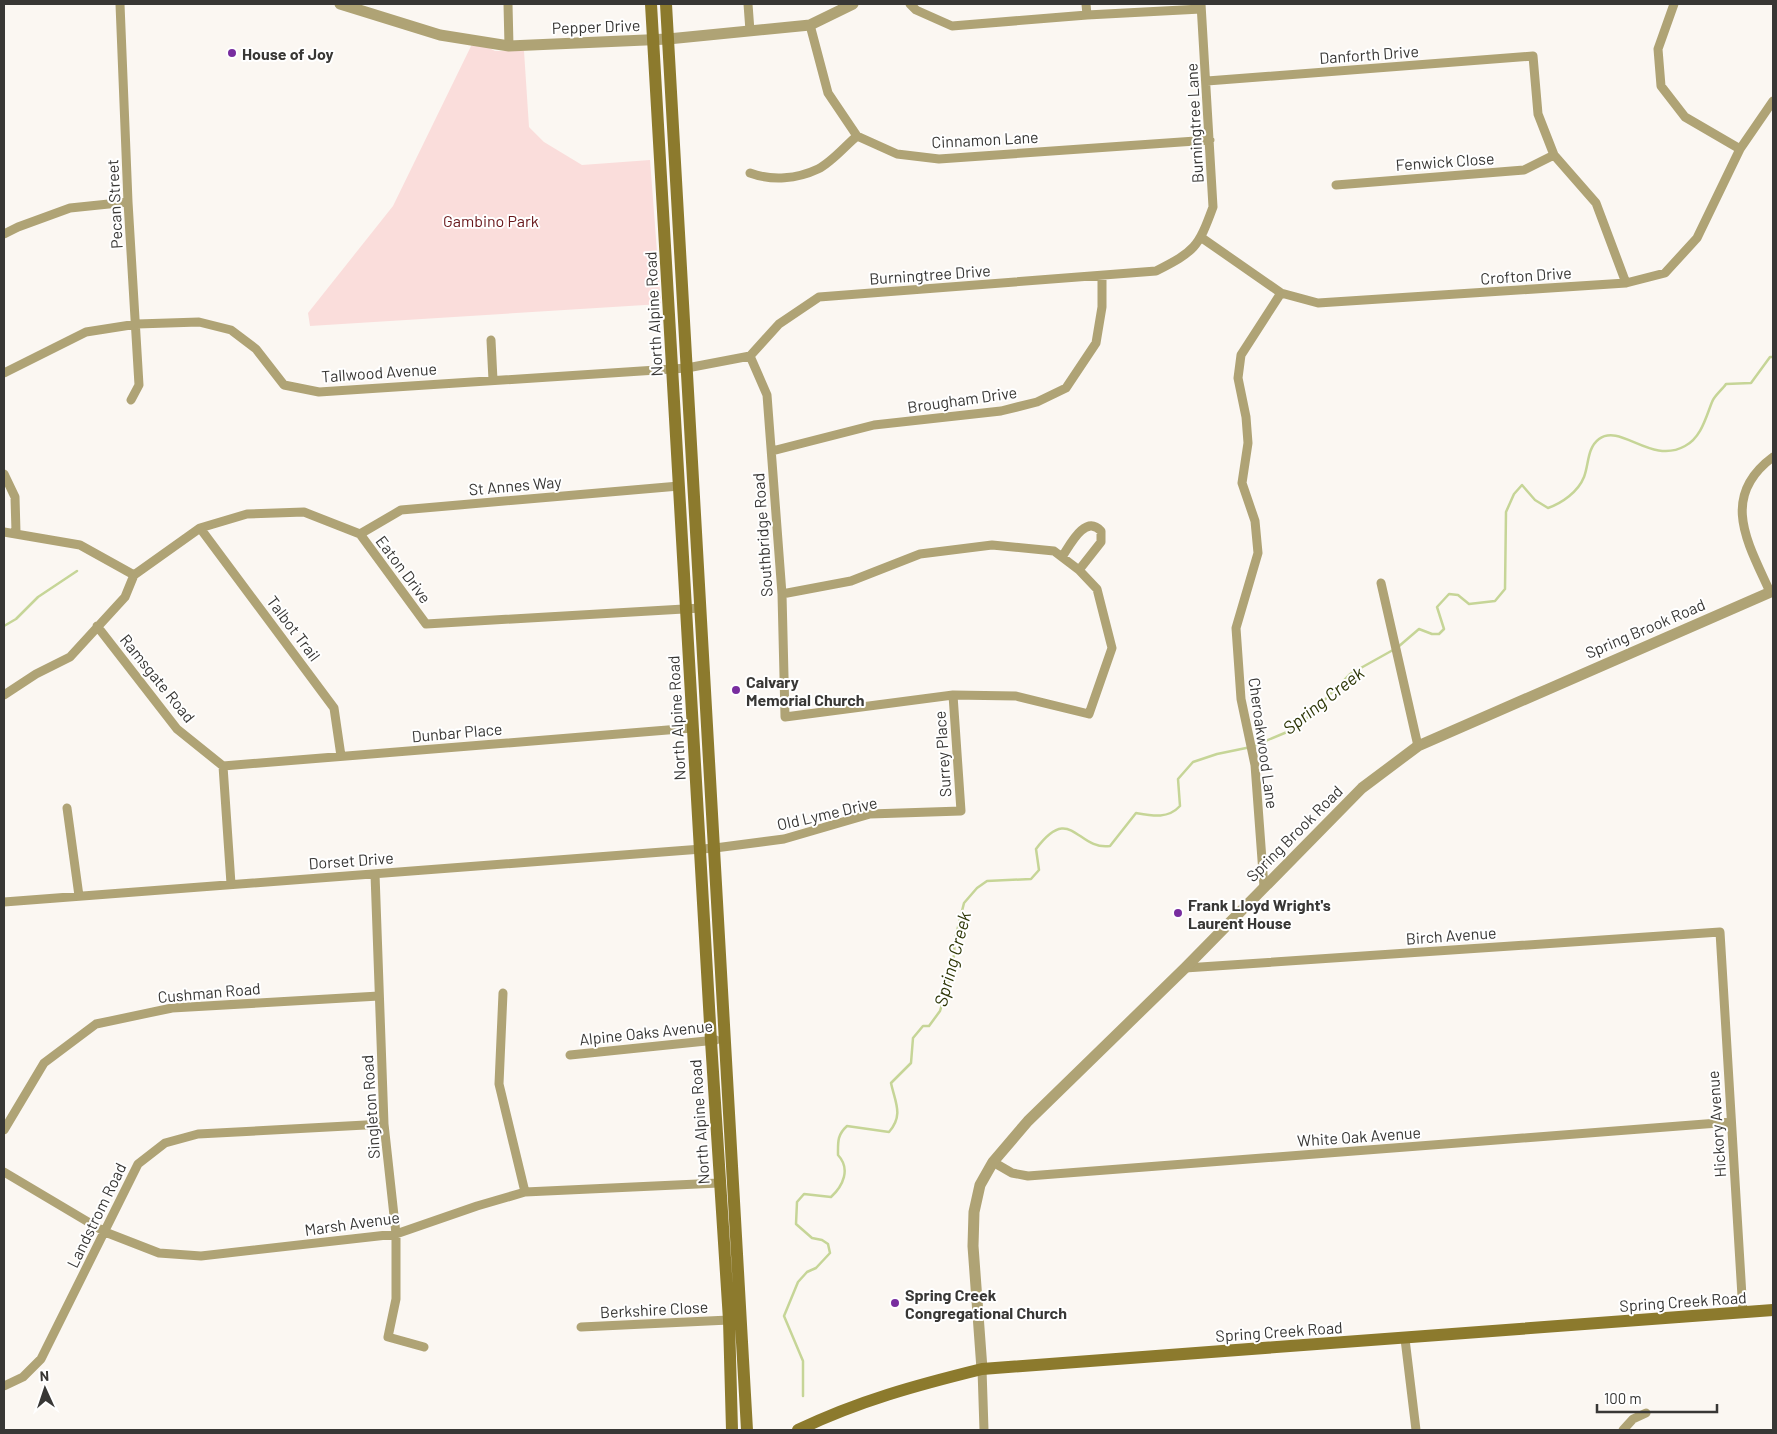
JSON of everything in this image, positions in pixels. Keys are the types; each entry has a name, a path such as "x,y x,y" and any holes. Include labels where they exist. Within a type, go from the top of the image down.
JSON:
{"main road":[{"name":"North Alpine Road","path":"651,4 692,728 729,1320 732,1430"},
{"name":"North Alpine Road","path":"666,4 747,1430"},
{"name":"Spring Creek Road","path":"798,1430 838,1411 885,1394 982,1369 1405,1339 1773,1310"}],"street":[{"name":"Pecan Street","path":"120,4 128,202 137,324 139,385 131,400"},
{"name":"Pepper Drive","path":"340,4 440,35 509,46 668,39 810,25 852,4"},
{"path":"508,4 509,46"},
{"path":"748,4 750,31"},
{"path":"910,4 916,10 952,26 1201,6"},
{"path":"1086,4 1087,15"},
{"path":"1674,4 1658,49 1661,86 1685,117 1740,149"},
{"name":"Burningtree Lane","path":"1201,6 1207,81 1213,207 1202,238"},
{"path":"750,173 764,179 791,177 819,168 857,136 828,93 810,25"},
{"name":"Danforth Drive","path":"1207,81 1533,56 1538,114 1554,155"},
{"name":"Crofton Drive","path":"1202,238 1281,293 1318,304 1626,283 1665,273 1697,238 1740,149 1773,101"},
{"name":"Cinnamon Lane","path":"857,136 897,154 939,159 1210,140"},
{"path":"1554,155 1596,203 1626,283"},
{"name":"Fenwick Close","path":"1336,185 1524,170 1554,155"},
{"path":"4,234 70,208 128,202"},
{"name":"Burningtree Drive","path":"750,356 779,324 819,297 1156,271 1184,256 1202,238"},
{"name":"Brougham Drive","path":"772,451 874,425 1001,412 1037,402 1066,388 1096,343 1102,308 1102,276"},
{"name":"Cheroakwood Lane","path":"1264,886 1255,765 1241,699 1236,628 1258,553 1255,521 1242,483 1248,443 1246,416 1238,378 1241,355 1281,293"},
{"name":"Tallwood Avenue","path":"4,373 86,332 137,324 199,322 231,330 256,349 284,385 319,392 672,368"},
{"path":"490,340 493,380"},
{"path":"672,368 688,368 750,356"},
{"name":"Southbridge Road","path":"750,356 767,395 782,594 786,717 953,694"},
{"path":"1772,591 1747,540 1742,522 1742,504 1748,484 1763,464 1773,457"},
{"path":"4,474 15,498 16,532"},
{"name":"St Annes Way","path":"360,534 401,510 679,486"},
{"name":"Eaton Drive","path":"134,575 200,528 246,514 304,512 360,534 426,624 701,608"},
{"path":"1062,557 1080,531 1089,526 1098,528 1101,531 1101,542 1079,570"},
{"name":"Talbot Trail","path":"200,528 334,708 341,756"},
{"path":"4,532 16,532 80,545 134,575 125,597 70,657 36,674 4,695"},
{"path":"782,594 851,581 920,554 992,545 1054,551 1079,570 1097,589 1112,648 1089,714 1016,696 953,694"},
{"path":"1381,583 1418,746"},
{"name":"Spring Brook Road","path":"982,1369 973,1246 974,1212 980,1185 993,1162 1026,1123 1185,968 1362,788 1418,746 1772,591"},
{"name":"Ramsgate Road","path":"97,626 177,728 223,766"},
{"name":"Surrey Place","path":"953,694 961,812"},
{"name":"Dunbar Place","path":"223,766 692,728"},
{"path":"223,766 231,884"},
{"path":"67,808 79,896"},
{"name":"Old Lyme Drive","path":"700,848 715,848 784,839 870,814 961,812"},
{"name":"Dorset Drive","path":"4,902 700,848"},
{"name":"Singleton Road","path":"375,874 384,1124 396,1234 396,1299 388,1337 424,1347"},
{"name":"Birch Avenue","path":"1185,968 1720,932"},
{"name":"Hickory Avenue","path":"1720,932 1743,1313"},
{"path":"503,993 499,1084 524,1192"},
{"name":"Cushman Road","path":"4,1130 44,1063 96,1024 172,1008 379,996"},
{"name":"Alpine Oaks Avenue","path":"570,1055 726,1039"},
{"name":"White Oak Avenue","path":"993,1162 1012,1173 1028,1176 1731,1122"},
{"name":"Landstrom Road","path":"4,1386 23,1377 41,1359 138,1164 165,1143 198,1134 384,1124"},
{"name":"Marsh Avenue","path":"4,1172 105,1232 159,1253 201,1256 396,1234 524,1192 719,1183"},
{"name":"Berkshire Close","path":"581,1327 729,1320"},
{"path":"1405,1339 1416,1430"},
{"path":"982,1369 984,1430"},
{"path":"1623,1430 1633,1419 1646,1413"}],"green space":[{"name":"Gambino Park","path":"474,40 495,51 524,51 529,127 544,142 582,165 650,160 661,304 310,326 308,313 393,206"}],"waterway":[{"name":"Spring Creek","path":"1398,647 1419,629 1432,634 1439,634 1444,629 1437,607 1449,594 1458,595 1469,604 1495,601 1505,589 1506,512 1514,494 1522,485 1535,500 1548,508 1559,503 1578,487 1586,472 1592,447 1599,439 1608,435 1627,439 1660,451 1685,446 1699,433 1713,400 1726,384 1751,383 1770,357 1773,357"},
{"path":"4,626 16,619 38,597 77,571"},
{"name":"Spring Creek","path":"803,1396 803,1361 784,1316 798,1282 807,1272 816,1268 830,1253 828,1244 822,1240 812,1238 796,1224 797,1202 804,1194 831,1197 839,1188 845,1172 842,1160 838,1155 838,1142 841,1132 847,1126 889,1132 894,1126 897,1108 891,1083 911,1063 913,1038 923,1026 929,1026 940,1011 953,968 955,939 964,903 977,888 987,881 1031,879 1039,870 1036,849 1048,836 1058,829 1074,832 1099,846 1110,846 1136,813 1160,816 1170,813 1180,806 1178,779 1193,762 1217,754 1251,747 1287,732 1308,717 1350,674 1393,650"}],"place":[{"name":"House of Joy","path":"232,53"},
{"name":"Calvary Memorial Church","path":"736,690"},
{"name":"Frank Lloyd Wright's Laurent House","path":"1178,913"},
{"name":"Spring Creek Congregational Church","path":"895,1303"}]}
